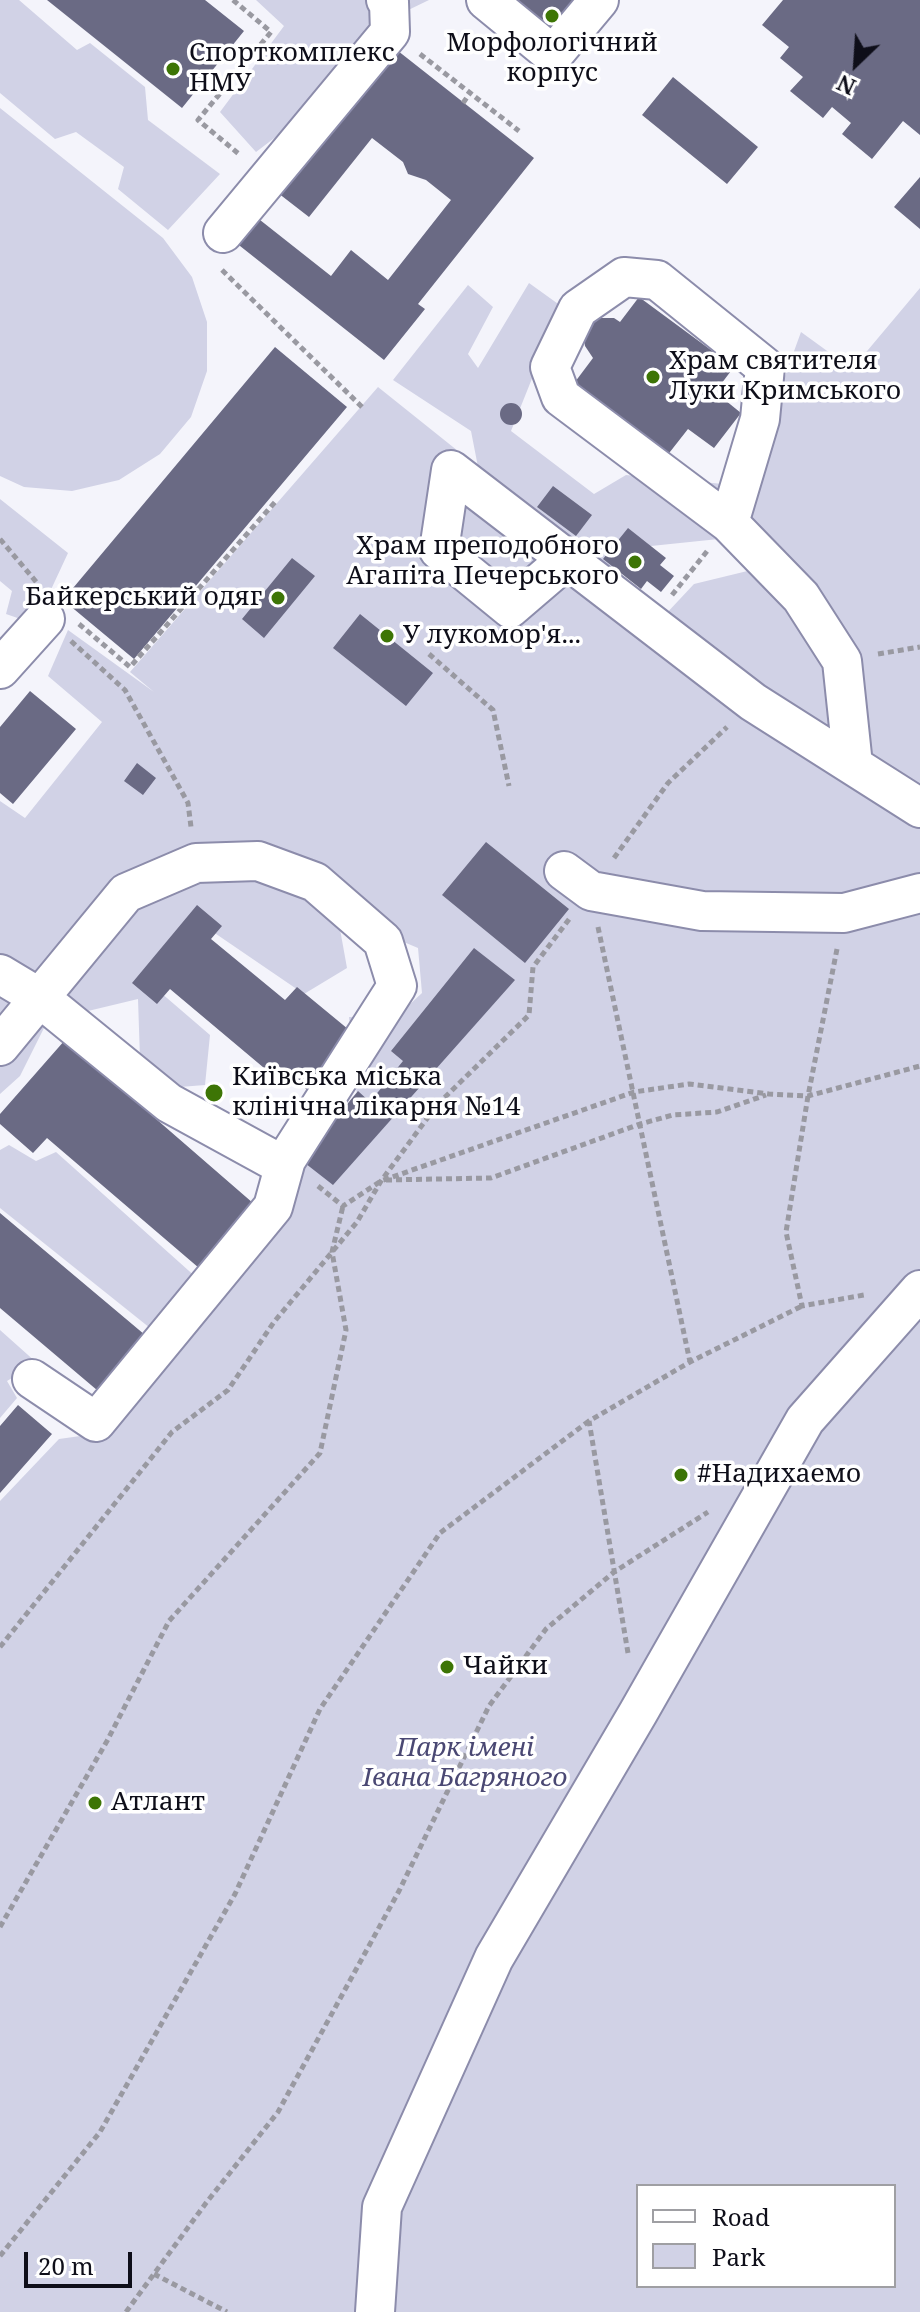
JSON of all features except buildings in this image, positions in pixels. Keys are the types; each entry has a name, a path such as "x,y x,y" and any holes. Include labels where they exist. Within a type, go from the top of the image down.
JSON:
{"lane":[{"path":"486,0 553,55 599,0"},
{"path":"223,233 268,178 388,16"},
{"path":"729,523 760,419 765,367 657,280 624,277 578,309 550,367 561,397 729,523 801,597 842,661 853,765"},
{"path":"566,560 753,702 920,808"},
{"path":"0,669 56,612"},
{"path":"0,1046 126,893 196,863 258,861 315,882 383,941 397,986 285,1163 273,1207 96,1422 32,1379"},
{"path":"578,881 702,911 844,913 920,893"},
{"path":"0,974 40,998 169,1103 285,1163"},
{"path":"375,2312 382,2207 494,1958 805,1420 920,1290"}],"path":[{"path":"233,0 271,32 198,120 268,178"},
{"path":"388,16 470,93 519,131"},
{"path":"463,103 470,93"},
{"path":"223,233 207,254 362,407"},
{"path":"56,612 130,667 275,502"},
{"path":"649,624 729,523"},
{"path":"0,539 56,612 125,690 188,803 196,863"},
{"path":"429,654 493,710 509,786"},
{"path":"0,1647 172,1432 228,1390 274,1322 357,1222 381,1181 437,1105 529,1015 533,967 578,881 668,783 753,702"},
{"path":"578,881 634,1092 690,1362"},
{"path":"802,1306 786,1232 808,1096 844,913"},
{"path":"0,1927 107,1741 169,1621 320,1453 346,1330 332,1252 343,1206 381,1181 634,1092 689,1084 808,1096 920,1066"},
{"path":"381,1181 491,1178 640,1124 673,1115 717,1112 769,1094"},
{"path":"285,1163 343,1206"},
{"path":"0,2256 100,2132 235,1894 320,1709 440,1533 589,1421 690,1362 802,1306 876,1294"},
{"path":"589,1421 638,1713"},
{"path":"126,2312 278,2112 399,1891 489,1706 546,1629 614,1572 714,1508"},
{"path":"154,2274 227,2312"}],"green space":[{"path":"0,0 19,0 77,50 90,43 145,87 148,120 220,174 168,230 118,189 124,167 76,132 55,139 0,93"},
{"path":"256,0 429,0 367,30 302,117 256,152 220,112 284,26"},
{"path":"0,108 163,238 192,277 207,322 207,371 191,417 160,454 119,480 72,491 24,487 0,476"},
{"name":"Парк імені Івана Багряного","path":"529,283 561,306 511,431 594,494 626,475 745,486 801,332 852,369 920,288 920,2312 0,2312 0,1501 59,1439 102,1433 261,1238 307,1110 359,1116 349,1017 393,1020 422,993 418,948 387,935 280,860 230,841 178,857 298,885 338,918 347,968 304,994 200,923 153,986 210,1035 205,1085 167,1088 140,1059 138,999 88,1011 0,959 0,801 25,818 102,722 48,676 68,630 154,692 130,672 378,387 478,467 471,431 393,380 468,285 493,307 468,354 478,368","holes":["767,534 768,566 694,584 664,616 607,570 618,573 651,546"]},
{"path":"0,499 68,553 35,624 6,614 12,591 0,581"},
{"path":"0,990 45,1026 20,1076 0,1094"},
{"path":"9,1145 36,1161 56,1152 198,1279 150,1328 0,1208 0,1150"},
{"path":"0,1330 37,1363 7,1381 17,1398 0,1418"}],"place":[{"name":"Морфологічний корпус","path":"552,16"},
{"name":"Спорткомплекс НМУ","path":"173,69"},
{"name":"Храм святителя Луки Кримського","path":"653,377"},
{"name":"Храм преподобного Агапіта Печерського","path":"635,562"},
{"name":"Байкерський одяг","path":"278,598"},
{"name":"У лукомор'я...","path":"387,636"},
{"name":"Київська міська клінічна лікарня №14","path":"214,1093"},
{"name":"#Надихаемо","path":"681,1475"},
{"name":"Чайки","path":"447,1667"},
{"name":"Атлант","path":"95,1803"}]}
